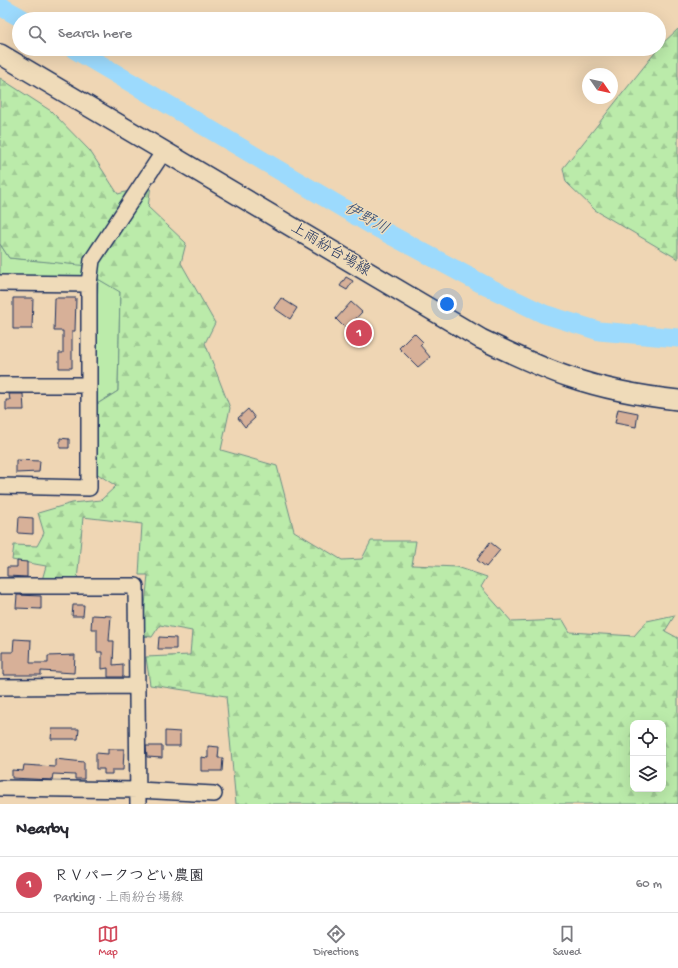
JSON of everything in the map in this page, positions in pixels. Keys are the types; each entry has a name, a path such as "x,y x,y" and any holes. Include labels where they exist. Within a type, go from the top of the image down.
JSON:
{"main road":[{"name":"上雨紛台場線","path":"0,54 481,340 525,360 570,377 642,395 678,400"}],"street":[{"path":"0,486 89,488 89,284 92,260 164,151"},
{"path":"0,283 89,284"},
{"path":"0,385 89,385"},
{"path":"0,586 136,586 138,797"},
{"path":"0,687 137,686"},
{"path":"0,788 138,797 214,794"}],"green space":[{"path":"678,29 678,259 595,210 566,182 563,168 614,104 618,104 618,99 652,56 666,56 666,40"},
{"path":"0,78 51,111 90,151 118,194 151,185 148,207 186,243 181,263 215,323 205,343 230,408 221,450 277,466 294,531 342,560 362,559 371,541 416,541 412,565 457,567 487,577 481,587 512,622 563,620 570,632 634,636 647,621 675,615 665,631 678,638 678,804 236,804 226,696 150,685 146,657 190,655 192,631 160,625 152,637 142,636 148,575 139,575 142,524 83,517 77,581 42,580 46,566 12,560 14,545 37,546 44,533 38,513 72,503 101,500 116,486 93,471 94,406 118,391 120,292 98,279 98,267 9,258 0,244"},
{"path":"0,244 9,258 85,265 85,279 0,277"},
{"path":"98,279 120,291 118,391 94,406"}],"building":[{"path":"346,277 353,281 347,290 340,286"},
{"path":"13,298 33,298 32,329 13,329"},
{"path":"55,298 76,298 75,331 72,331 72,368 59,368 59,353 63,353 63,331 54,331"},
{"path":"281,298 297,308 290,319 274,308"},
{"path":"351,302 362,312 346,329 336,319"},
{"path":"414,333 423,342 420,345 430,357 418,367 399,348"},
{"path":"9,394 23,394 24,410 6,410 6,400 10,400"},
{"path":"248,409 255,418 245,427 238,418"},
{"path":"618,409 638,413 636,427 615,423"},
{"path":"60,438 69,439 69,448 60,448"},
{"path":"16,460 40,461 39,472 16,473"},
{"path":"19,517 33,518 33,534 18,533"},
{"path":"490,542 500,550 486,567 477,560"},
{"path":"17,561 27,562 27,577 7,576 7,567 17,567"},
{"path":"17,595 41,596 41,609 16,608"},
{"path":"73,605 84,605 83,616 72,616"},
{"path":"92,615 111,616 109,641 114,641 113,665 123,664 123,677 108,677 108,668 102,669 102,652 97,652 97,629 91,629"},
{"path":"159,637 176,638 176,649 158,649"},
{"path":"14,639 31,640 30,663 48,663 48,656 75,655 74,673 41,671 41,675 3,675 3,652 13,652"},
{"path":"52,729 79,729 78,739 51,739"},
{"path":"165,731 180,732 180,746 165,746"},
{"path":"146,746 162,746 162,758 147,757"},
{"path":"208,746 219,747 218,758 223,758 222,771 201,771 201,757 208,758"},
{"path":"108,749 124,749 123,770 112,770 112,774 104,774 104,769 96,769 96,753 108,754"},
{"path":"55,759 84,762 84,779 75,779 75,775 53,774 52,780 12,778 12,770 23,771 24,765 55,767"}],"waterway":[{"name":"伊野川","path":"0,6 12,13"},
{"name":"伊野川","path":"86,56 370,224 488,287 544,314 599,331 678,338"}],"place":[{"name":"ＲＶパークつどい農園","path":"359,333"}]}
